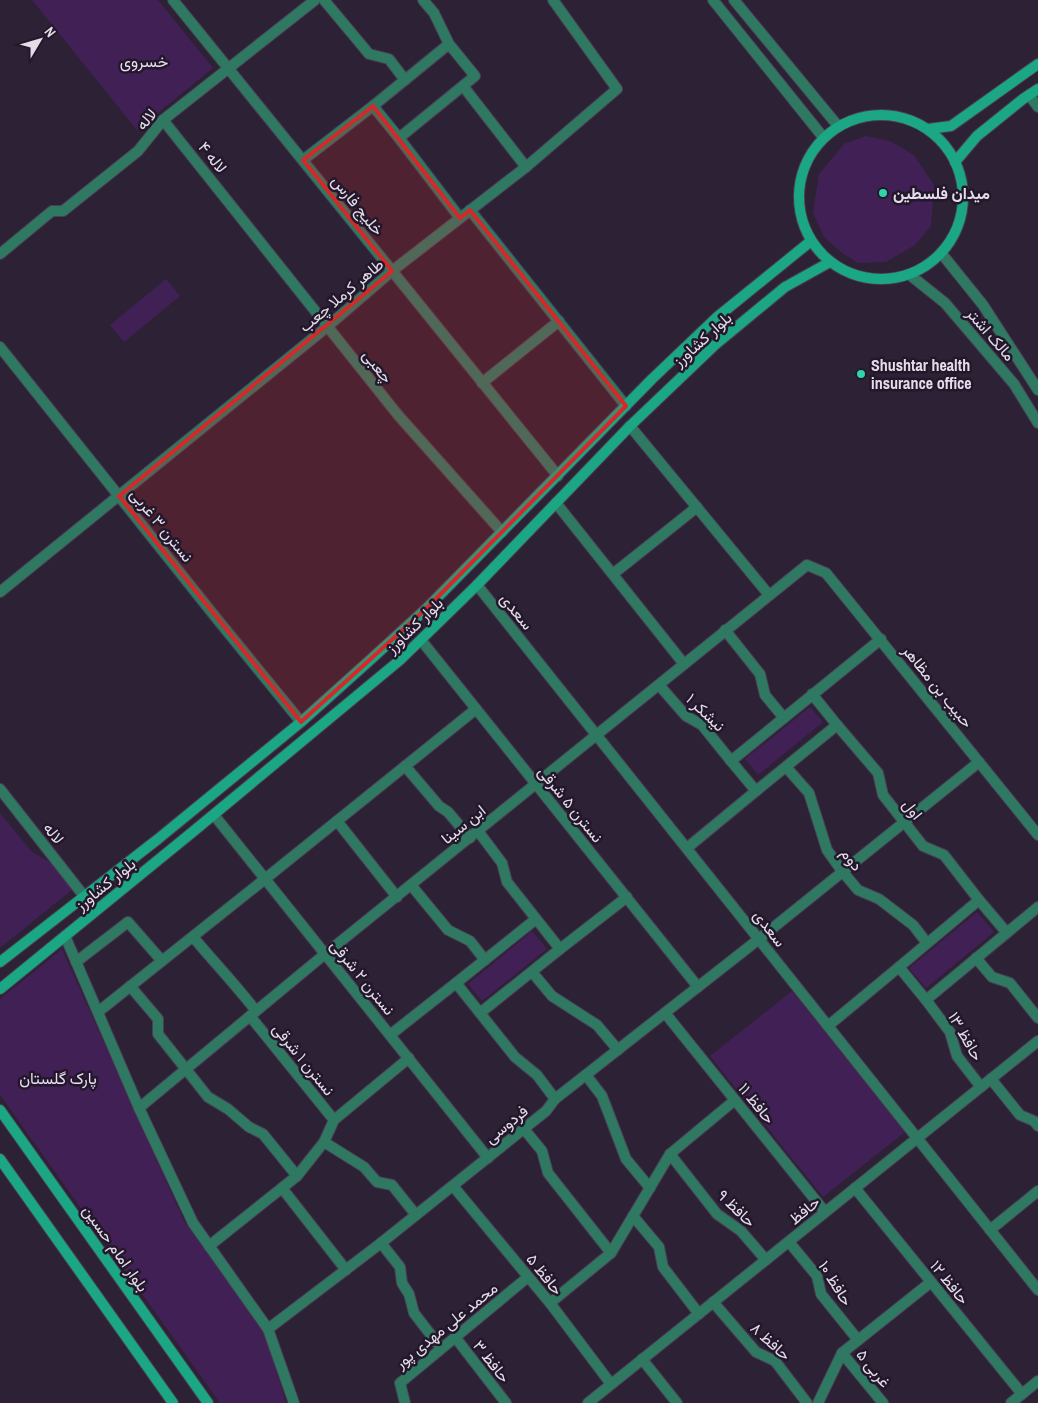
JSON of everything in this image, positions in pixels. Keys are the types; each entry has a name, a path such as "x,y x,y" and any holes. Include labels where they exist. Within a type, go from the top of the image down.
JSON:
{"main road":[{"path":"928,129 951,126 1038,64"},
{"path":"955,162 977,136 1038,89"},
{"path":"883,114 907,118 928,129 948,149 961,174 964,203 957,230 942,254 927,266 910,275 882,280 854,276 830,262 811,241 800,215 798,187 806,160 823,137 838,126 860,116 883,114"},
{"name":"بلوار کشاورز","path":"0,962 158,839 301,722 426,609 626,406 716,318 811,241"},
{"name":"بلوار کشاورز","path":"0,989 214,815 400,660 477,585 630,426 732,331 785,288 830,262"},
{"name":"بلوار امام حسین","path":"0,1110 208,1403"},
{"path":"0,1159 173,1403"}],"street":[{"name":"خلیج فارس","path":"173,0 558,476"},
{"path":"324,0 369,54 389,59 405,80"},
{"path":"398,138 475,76 449,44 434,13 423,0"},
{"name":"طاهر کرملا چعب","path":"0,592 328,326 392,271 526,167 617,89 554,0"},
{"path":"713,0 823,137"},
{"path":"734,0 838,126"},
{"name":"لاله","path":"0,254 52,211 63,211 138,151 163,120 313,1"},
{"path":"303,160 449,44"},
{"path":"463,86 526,167"},
{"path":"1029,95 1038,107"},
{"path":"373,106 460,218"},
{"name":"لاله ۴","path":"163,120 239,214"},
{"path":"470,210 626,406"},
{"name":"چعبی","path":"239,214 398,415 502,532"},
{"name":"مالک اشتر","path":"942,254 984,305 1038,390"},
{"name":"مالک اشتر","path":"910,275 945,303 1014,384 1038,423"},
{"path":"482,383 559,321"},
{"name":"نسترن ۳ غربی","path":"0,346 301,722"},
{"path":"630,426 768,595"},
{"path":"556,503 684,664"},
{"path":"612,574 697,508"},
{"name":"ابن سینا","path":"139,1108 325,954 537,785 807,565"},
{"name":"حبیب بن مظاهر","path":"807,565 826,572 1038,836"},
{"name":"سعدی","path":"477,585 1038,1290"},
{"path":"725,630 760,674 765,695 784,718"},
{"path":"731,761 881,639"},
{"name":"نسترن ۵ شرقی","path":"421,640 698,987"},
{"name":"نیشکر ۱","path":"658,685 686,716 702,725 756,791"},
{"name":"اول","path":"812,694 878,773 884,795 923,846 944,855 1006,933"},
{"path":"98,1012 476,709"},
{"path":"687,848 837,725"},
{"name":"فردوسی","path":"268,1329 453,1186 546,1111 556,1099 979,762"},
{"path":"405,766 438,806 448,812 474,835 502,863 506,882 560,949"},
{"name":"دوم","path":"786,767 809,793 827,850 842,871 858,890 879,899 913,926 927,943"},
{"name":"لاله","path":"0,789 84,896"},
{"name":"نسترن ۲ شرقی","path":"214,815 488,1158"},
{"path":"337,821 397,897"},
{"path":"411,886 448,930 470,941 485,960"},
{"path":"480,1013 627,897"},
{"path":"828,1026 979,900"},
{"path":"926,1000 1038,907"},
{"path":"390,1035 536,919"},
{"path":"76,962 128,922 162,961"},
{"path":"65,936 139,1108 193,1223 268,1329 294,1403"},
{"name":"نسترن ۱ شرقی","path":"193,937 224,975 234,982 253,1014 334,1120"},
{"path":"976,958 992,976 1010,983 1038,1018"},
{"name":"حافظ ۱۳","path":"898,967 950,1032 957,1056 981,1087"},
{"path":"532,972 552,996 597,1025 618,1050"},
{"path":"456,983 515,1057 537,1075 556,1099"},
{"path":"130,986 158,1019 158,1034 208,1097 228,1109 248,1127 263,1134 297,1176"},
{"name":"حافظ ۱۱","path":"665,1013 825,1212"},
{"name":"حافظ","path":"588,1403 1038,1041"},
{"path":"209,1246 297,1176 324,1142 334,1120 409,1058"},
{"path":"586,1075 602,1096 626,1159 650,1188"},
{"path":"991,1079 1020,1115 1034,1121 1038,1126"},
{"path":"550,1303 611,1253 670,1154 735,1100"},
{"path":"524,1129 542,1151 548,1173 611,1253"},
{"path":"324,1142 364,1168 377,1182 392,1185 416,1215"},
{"name":"حافظ ۹","path":"670,1154 717,1214 741,1231 766,1260"},
{"name":"حافظ ۵","path":"453,1186 550,1303 611,1384"},
{"path":"282,1188 346,1270"},
{"name":"حافظ ۱۲","path":"855,1188 1022,1394"},
{"path":"990,1230 1038,1192"},
{"path":"633,1216 660,1248 664,1267 699,1314"},
{"name":"حافظ ۱۰","path":"789,1242 817,1276 822,1294 858,1340"},
{"path":"381,1243 400,1267 402,1283 409,1294 414,1313 441,1348"},
{"name":"محمد علی مهدی پور","path":"405,1403 400,1383 528,1277"},
{"path":"818,1403 842,1353 931,1282"},
{"name":"حافظ ۸","path":"713,1302 756,1352 775,1361 807,1403"},
{"name":"حافظ ۳","path":"455,1337 506,1403"},
{"name":"۵ غربی","path":"842,1353 883,1403"},
{"path":"642,1359 677,1403"},
{"path":"1011,1403 1038,1381"}],"highlighted area":[{"path":"373,106 460,218 470,210 626,406 426,609 301,722 119,496 392,271 303,160"}],"green space":[{"name":"خسروی","path":"32,0 158,0 213,68 137,130"},
{"path":"866,136 890,141 914,155 934,185 931,226 915,245 886,262 858,263 842,253 824,237 813,213 819,174 844,144"},
{"path":"166,279 180,296 124,342 110,325"},
{"path":"810,707 823,722 758,775 745,759"},
{"path":"0,813 32,852 55,865 73,889 0,948"},
{"path":"977,912 994,932 926,988 909,968"},
{"path":"532,931 547,949 482,1001 468,984"},
{"name":"پارک گلستان","path":"62,949 184,1221 264,1331 286,1403 220,1403 0,1095 0,999"},
{"path":"792,991 905,1132 823,1197 710,1056"}],"place":[{"name":"میدان فلسطین","path":"883,193"},
{"name":"Shushtar health insurance office","path":"861,374"}]}
